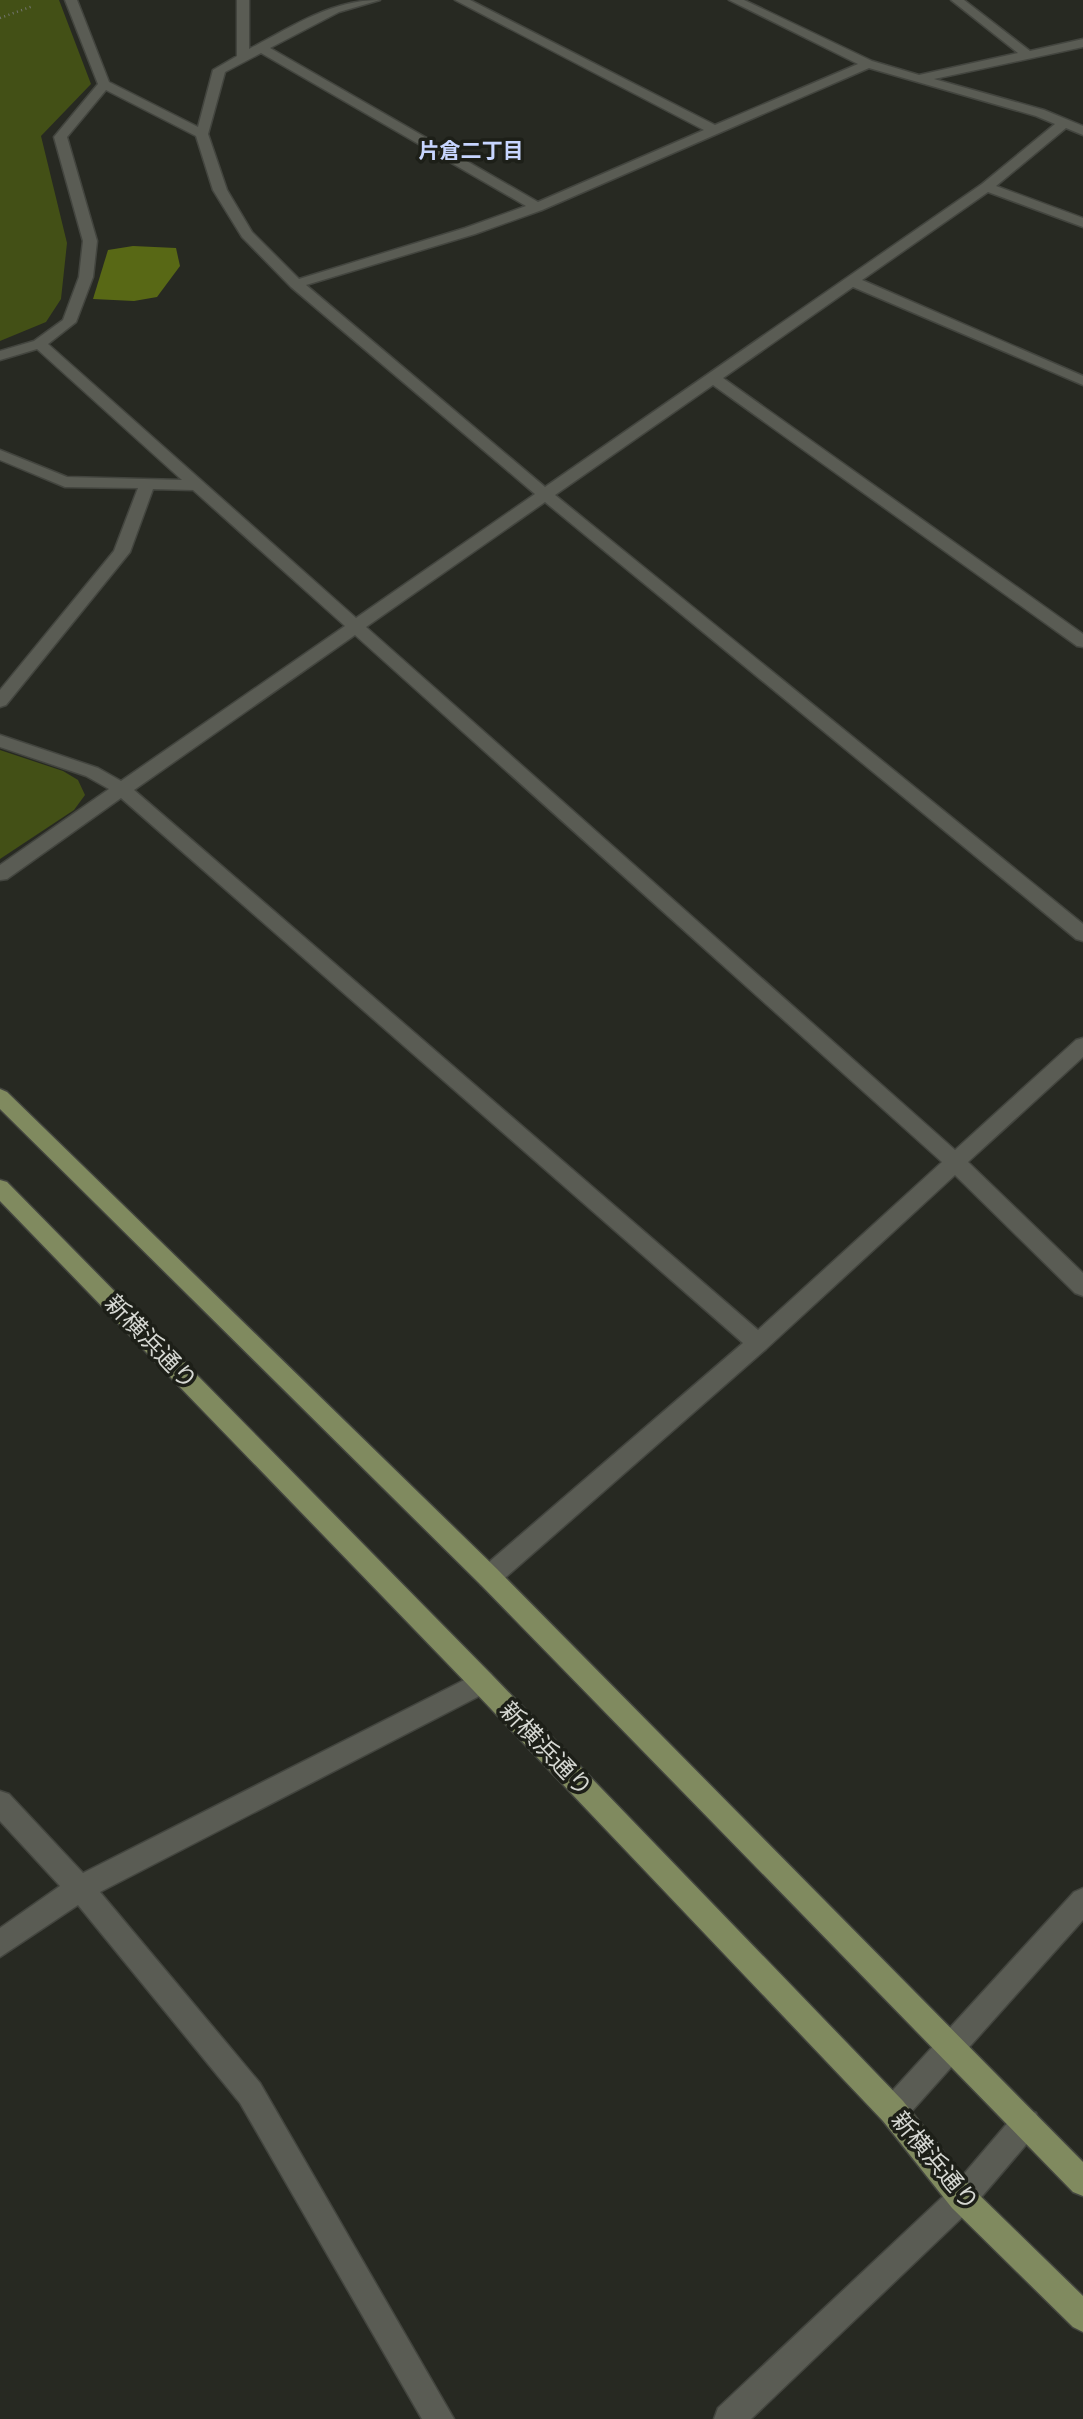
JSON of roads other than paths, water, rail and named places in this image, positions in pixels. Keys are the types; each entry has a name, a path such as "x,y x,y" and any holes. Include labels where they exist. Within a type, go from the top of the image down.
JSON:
{"main road":[{"path":"0,1097 489,1577 1083,2182"},
{"name":"新横浜通り","path":"0,1188 482,1682 893,2111 962,2199 1083,2317"}],"street":[{"path":"71,0 104,84 202,134"},
{"path":"243,0 243,57"},
{"path":"374,0 335,9 219,70 202,134 220,190 247,234 296,284 545,495 1083,934"},
{"path":"461,0 712,129"},
{"path":"735,0 868,64 1040,113 1083,131"},
{"path":"957,0 1028,55"},
{"path":"919,79 1083,43"},
{"path":"261,48 537,207"},
{"path":"296,284 470,231 537,207 712,129 868,64"},
{"path":"0,356 40,344 69,322 86,277 90,241 60,137 104,84"},
{"path":"0,874 987,187 1063,124"},
{"path":"987,187 1083,223"},
{"path":"852,281 1083,382"},
{"path":"40,344 358,625 955,1162 1083,1287"},
{"path":"713,378 1083,642"},
{"path":"0,455 65,482 197,485"},
{"path":"0,701 122,552 147,484"},
{"path":"0,741 92,772 122,789 758,1343"},
{"path":"489,1577 758,1343 1083,1045"},
{"path":"0,1944 80,1888 482,1682"},
{"path":"0,1803 80,1888 250,2093 439,2419"},
{"path":"893,2111 1083,1901"},
{"path":"729,2419 962,2199 1026,2123"}],"district":[{"name":"片倉二丁目","path":"471,151"}]}
